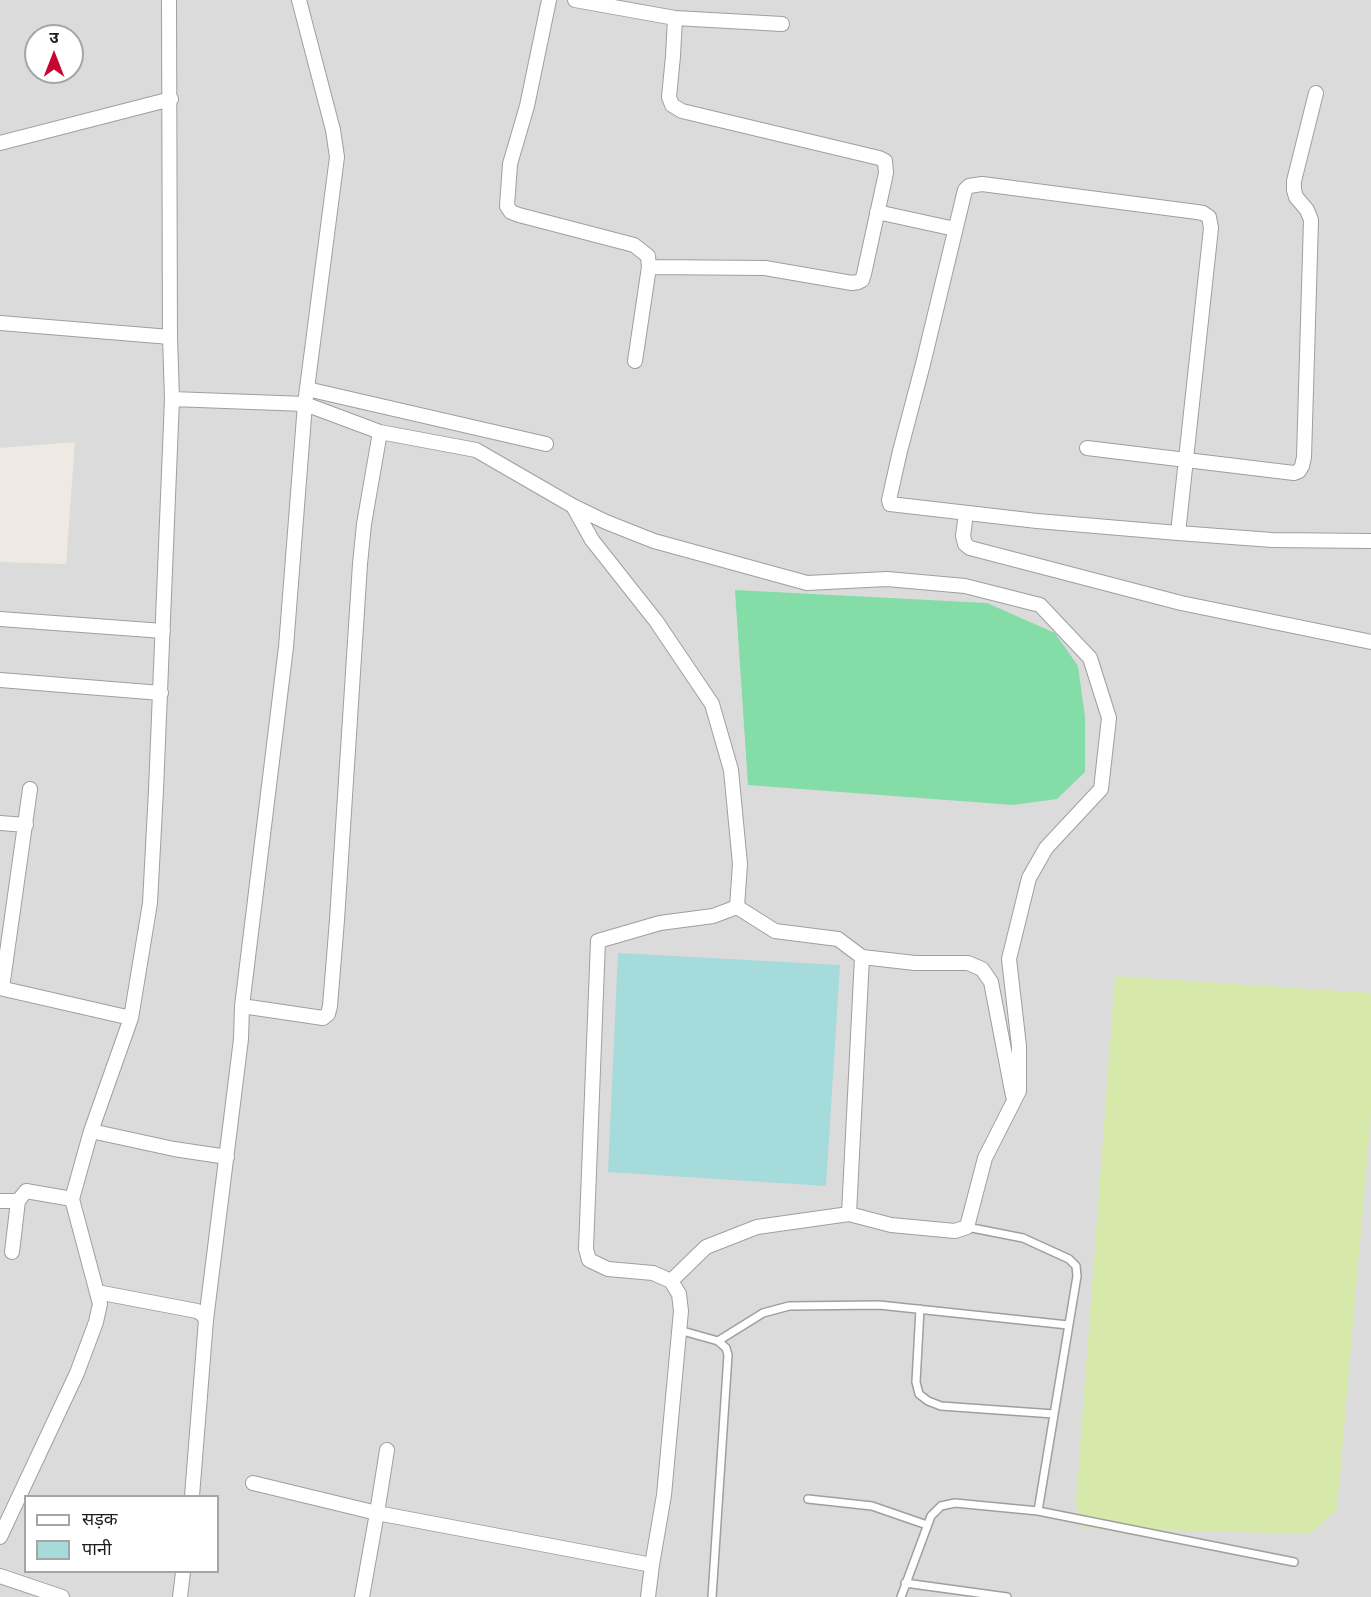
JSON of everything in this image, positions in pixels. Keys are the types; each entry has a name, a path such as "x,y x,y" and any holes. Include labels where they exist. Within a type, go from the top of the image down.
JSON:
{"street":[{"path":"0,1537 77,1373 96,1322 100,1304 72,1200 91,1131 131,1018 150,903 172,399 169,0"},
{"path":"192,1495 206,1320 286,647 305,404 337,157 333,130 299,0"},
{"path":"549,0 527,106 510,164 507,206 511,212 519,215 634,245 648,256 649,267 635,361"},
{"path":"575,0 675,18 782,24"},
{"path":"649,267 765,268 852,283 858,282 862,280 864,274 886,173 885,161 682,111 672,105 669,97 675,18"},
{"path":"1087,448 1294,473 1299,471 1304,457 1311,220 1307,210 1296,197 1294,181 1316,93"},
{"path":"0,143 171,99"},
{"path":"1178,533 1211,228 1209,217 1197,212 975,184 969,186 965,190 889,500 890,504 1178,533 1272,540 1371,541"},
{"path":"878,212 956,229"},
{"path":"0,323 171,337"},
{"path":"307,389 546,444"},
{"path":"172,399 305,404 380,432 476,450 573,506 606,522 654,541 807,583 887,579 965,586 1040,605 1090,658 1109,718 1101,789 1046,848 1029,878 1009,960 1019,1046 1019,1091 985,1158 967,1227 954,1231 891,1225 849,1214 757,1227 706,1247 671,1281"},
{"path":"242,1006 323,1018 328,1014 330,1006 338,920 360,564 364,524 380,432"},
{"path":"573,506 592,540 656,621 712,704 731,770 740,864 737,907"},
{"path":"966,513 963,536 965,544 970,548 1181,603 1371,642"},
{"path":"0,619 163,631"},
{"path":"0,680 160,693"},
{"path":"30,789 1,988 131,1018"},
{"path":"0,823 26,825"},
{"path":"737,907 775,931 838,939 862,957 915,963 969,963 982,969 991,982 1014,1101"},
{"path":"648,1597 664,1494 681,1311 679,1294 671,1281 653,1273 608,1269 589,1260 586,1249 598,941 660,923 713,916 737,907"},
{"path":"849,1214 862,957"},
{"path":"91,1131 174,1149 227,1157"},
{"path":"12,1252 18,1201 26,1191 72,1200"},
{"path":"0,1201 18,1201"},
{"path":"97,1292 197,1311 206,1320"},
{"path":"362,1597 387,1450"},
{"path":"254,1483 377,1513 652,1565"},
{"path":"180,1597 183,1573"},
{"path":"0,1576 62,1597"}],"lane":[{"path":"967,1227 1023,1238 1069,1259 1076,1266 1077,1276 1038,1511"},
{"path":"718,1341 763,1313 789,1306 879,1305 1068,1325"},
{"path":"920,1309 916,1382 919,1394 928,1401 941,1406 1054,1414"},
{"path":"679,1330 718,1341 726,1348 728,1355 712,1597"},
{"path":"808,1499 872,1506 927,1525"},
{"path":"901,1597 931,1516 941,1506 954,1503 1038,1511 1294,1562"},
{"path":"905,1583 1007,1597"}],"shaded area":[{"path":"0,0 1371,0 1371,1597 0,1597 0,562 66,564 75,442 0,448"}],"green space":[{"path":"735,590 987,603 1055,633 1078,666 1085,717 1085,772 1057,799 1013,805 748,785"},
{"path":"1115,976 1371,993 1371,1114 1337,1510 1310,1534 1080,1528 1076,1502"}],"water":[{"path":"618,953 840,965 826,1186 608,1172"}]}
